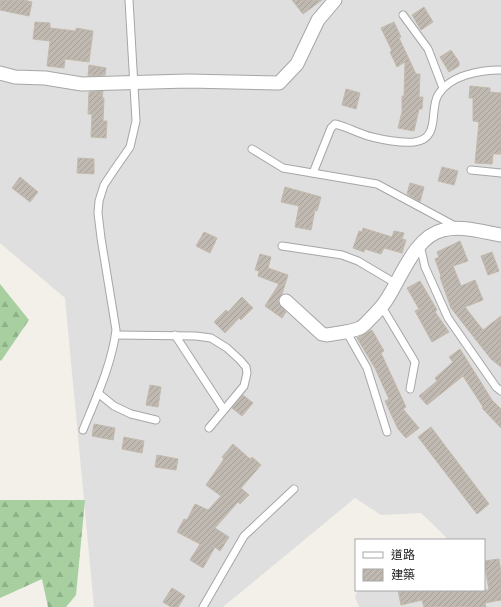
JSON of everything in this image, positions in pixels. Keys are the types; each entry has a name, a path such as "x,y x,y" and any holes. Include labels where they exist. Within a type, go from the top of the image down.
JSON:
{"street":[{"path":"0,73 15,78 45,78 82,84 188,81 279,83 297,64 318,20 335,0"},
{"path":"286,302 322,334 327,335 361,328 382,307 406,264 424,241 443,230 458,228 501,235"}],"lane":[{"path":"83,430 98,393 116,335 98,213 99,201 104,185 130,147 136,121 129,0"},
{"path":"403,15 428,49 443,88"},
{"path":"313,173 330,128 334,124 372,137 416,142 426,137 431,131 434,124 436,101 443,88 448,83 471,74 488,70 501,70"},
{"path":"252,150 283,168 377,184 458,228"},
{"path":"471,170 501,173"},
{"path":"282,246 342,255 358,261 395,283"},
{"path":"420,246 425,267 448,318 501,391"},
{"path":"382,307 414,362 410,389"},
{"path":"346,331 367,368 387,432"},
{"path":"116,335 196,336 211,338 227,348 246,367 247,373 244,386 209,428"},
{"path":"175,336 224,410"},
{"path":"98,393 114,406 131,414 156,420"},
{"path":"203,607 244,536 294,489"}],"shaded area":[{"path":"0,0 501,0 501,607 359,607 355,597 358,591 485,591 485,539 445,539 446,537 421,513 381,515 355,498 223,607 94,607 65,298 0,243"}],"green space":[{"path":"0,284 29,320 1,361 0,360"},
{"path":"0,500 85,500 76,595 66,607 48,607 42,579 0,598"}],"building":[{"path":"0,0 24,0 32,2 29,16 0,10"},
{"path":"292,0 322,0 303,14"},
{"path":"424,7 433,22 421,30 412,15"},
{"path":"35,22 50,23 50,28 76,31 76,28 93,31 89,62 65,59 64,68 47,66 50,41 33,39"},
{"path":"394,22 401,37 399,38 416,74 420,74 419,97 423,97 422,109 419,109 414,131 398,128 402,112 402,96 404,96 405,62 397,67 390,52 392,51 381,28"},
{"path":"451,50 459,62 459,66 449,72 440,57"},
{"path":"89,65 106,68 105,75 88,76"},
{"path":"470,86 490,88 490,92 501,93 501,154 493,154 492,164 475,163 479,122 473,121 473,98 469,98"},
{"path":"346,89 360,93 356,109 342,105"},
{"path":"103,91 103,121 107,121 106,138 91,137 92,114 88,114 89,92"},
{"path":"78,158 94,159 94,174 77,173"},
{"path":"442,167 458,171 454,185 438,181"},
{"path":"20,177 38,192 30,202 12,188"},
{"path":"410,183 424,187 420,202 407,194"},
{"path":"285,187 321,197 317,211 315,210 311,230 295,227 299,206 281,202"},
{"path":"363,228 392,237 394,231 404,233 402,239 406,240 402,253 384,248 381,254 365,249 364,252 353,248 359,231 362,232"},
{"path":"204,232 217,238 210,253 196,246"},
{"path":"460,241 468,261 453,266 461,286 475,280 483,300 465,307 483,330 501,316 501,367 491,359 451,308 440,277 441,276 435,259 439,257 437,252"},
{"path":"492,252 499,271 488,275 481,256"},
{"path":"260,254 271,257 268,268 288,275 282,294 278,300 279,304 286,312 282,318 265,306 279,284 258,276 259,271 255,270"},
{"path":"420,281 437,310 435,312 449,332 432,342 415,311 419,309 407,288"},
{"path":"242,297 253,308 241,320 239,318 225,333 214,322 226,310 228,312"},
{"path":"372,330 384,351 381,353 406,407 403,409 419,428 406,438 398,429 385,401 389,399 375,368 357,338"},
{"path":"460,349 492,400 501,409 501,428 482,408 483,407 463,376 427,405 419,396 437,381 435,378 453,362 449,357"},
{"path":"150,385 161,387 158,407 146,405"},
{"path":"243,395 253,403 242,416 232,408"},
{"path":"94,424 115,428 113,440 92,436"},
{"path":"431,427 489,504 477,514 418,437"},
{"path":"124,437 144,441 142,453 122,449"},
{"path":"233,444 250,459 252,457 261,465 241,488 249,495 240,504 238,502 215,528 229,537 220,551 215,547 203,568 190,560 200,544 177,532 184,519 187,520 195,504 208,510 221,496 206,485 224,459 222,457"},
{"path":"157,455 178,459 176,470 155,467"},
{"path":"499,559 501,572 501,600 485,603 486,607 424,607 422,600 401,605 398,591 489,590 485,561"},
{"path":"172,588 185,596 178,607 171,607 163,602"}]}
